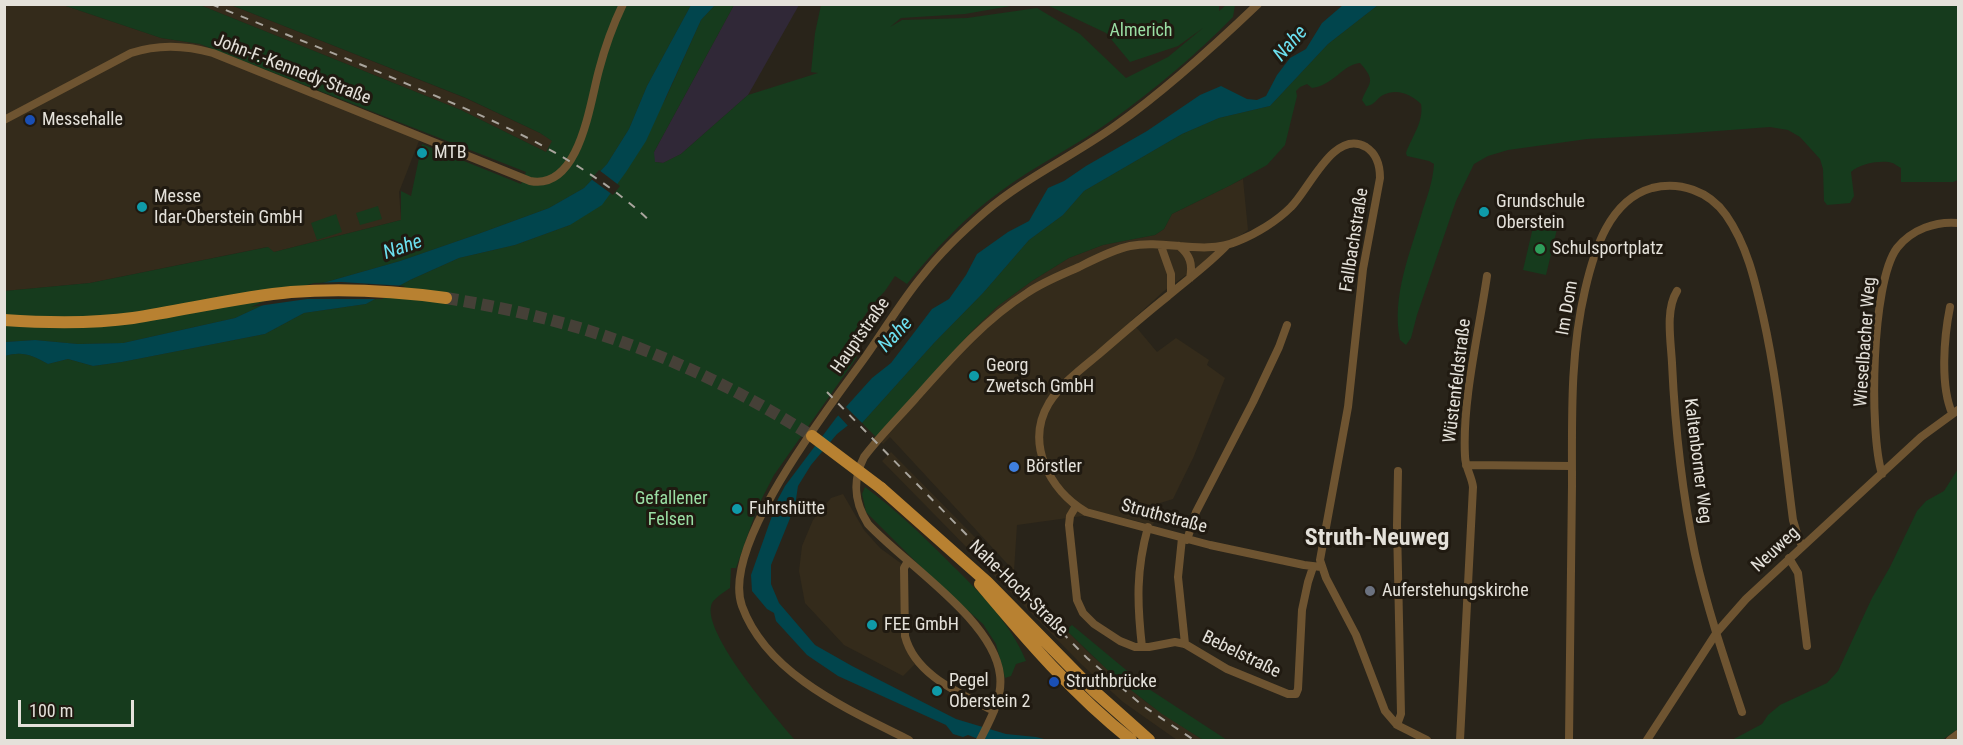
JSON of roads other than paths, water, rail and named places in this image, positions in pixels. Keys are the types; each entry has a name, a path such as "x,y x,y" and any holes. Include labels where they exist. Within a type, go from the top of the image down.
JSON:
{"main road":[{"path":"4,320 57,323 96,322 133,318 229,301 314,291 369,290 447,298"},
{"path":"812,436 881,488 950,548"},
{"name":"Nahe-Hoch-Straße","path":"950,548 1054,668 1131,741"},
{"name":"Nahe-Hoch-Straße","path":"950,548 1002,596 1102,699 1149,741"}],"street":[{"name":"John-F.-Kennedy-Straße","path":"4,120 131,53 144,49 181,46 213,53 539,183 549,179 568,164 582,136 599,71 623,4"},
{"name":"Hauptstraße","path":"909,741 838,704 802,680 774,654 752,626 741,604 739,584 763,511 788,466 913,287 938,258 1002,199 1131,115 1258,4"},
{"name":"Fallbachstraße","path":"1179,246 1227,245 1252,234 1291,208 1323,164 1337,150 1353,144 1362,145 1374,155 1380,178 1363,269 1348,407 1317,567"},
{"name":"Im Dom","path":"1569,741 1574,369 1582,302 1605,230 1619,209 1646,190 1675,186 1698,191 1709,198 1726,215 1740,241 1751,269 1770,352 1795,529 1802,546"},
{"name":"Wieselbacher Weg","path":"1882,474 1876,450 1875,387 1879,318 1887,268 1897,248 1912,234 1940,223 1959,223"},
{"name":"Struthstraße","path":"1227,245 1056,394 1045,412 1039,432 1040,455 1053,480 1076,506 1097,516 1148,527 1185,539 1317,567"},
{"path":"980,741 998,699 1000,676 989,642 972,620 868,524 858,505 856,477 859,466 870,449 969,340 1019,298 1044,283 1116,250 1130,246 1179,246 1190,259 1192,265 1190,278"},
{"path":"1161,246 1171,274 1171,293"},
{"name":"Wüstenfeldstraße","path":"1460,741 1473,487 1466,465 1465,447 1468,395 1487,276"},
{"name":"Kaltenborner Weg","path":"1677,291 1672,305 1671,341 1679,456 1695,553 1742,712"},
{"path":"1950,307 1946,334 1946,380 1949,406 1955,412"},
{"name":"Bebelstraße","path":"1287,325 1258,392 1196,512 1185,539 1178,577 1185,644 1244,677 1288,694 1296,694 1299,683 1302,610 1308,582 1317,567"},
{"name":"Neuweg","path":"1647,741 1717,632 1746,599 1921,437 1955,412"},
{"path":"1466,465 1572,466"},
{"path":"1397,725 1401,714 1396,525 1398,471"},
{"path":"1076,506 1070,516 1070,525 1075,590 1083,614 1128,645 1142,647 1175,642 1185,644"},
{"path":"1142,647 1137,591 1140,561 1148,527"},
{"path":"1789,558 1796,568 1800,583 1808,646"},
{"path":"908,561 904,568 908,646 930,674 992,714"},
{"path":"1317,567 1356,635 1385,711 1397,725 1424,739"},
{"path":"1950,741 1959,734"}],"water":[{"path":"691,5 715,5 701,20 646,141 602,205 570,225 515,245 459,258 410,280 366,304 304,313 265,334 93,366 68,359 48,364 27,355 5,356 5,342 35,340 78,344 123,343 235,318 291,292 400,261 549,208 584,188 607,164 629,129 647,86"},
{"path":"1343,5 1378,5 1328,44 1270,106 1219,118 1182,134 1084,191 1063,215 1029,240 862,423 856,419 837,434 811,465 798,486 795,506 771,565 771,584 779,603 815,645 956,719 1006,734 1048,740 981,740 968,735 963,737 953,734 946,725 838,676 807,655 776,621 774,613 767,609 752,591 751,575 778,499 785,486 836,418 872,378 891,363 932,309 949,299 977,254 1008,232 1029,221 1048,188 1064,181 1147,131 1200,95 1221,86 1247,99 1257,100 1266,96 1277,75 1290,58 1306,49 1322,23"}],"tunnel":[{"path":"446,298 545,319 636,347 724,386 812,436"}],"railway":[{"path":"211,4 389,76 509,128 598,179 651,222"},
{"path":"827,392 1087,658 1143,706 1194,740"}],"place":[{"name":"Messehalle","path":"30,120"},
{"name":"MTB","path":"422,153"},
{"name":"Messe Idar-Oberstein GmbH","path":"142,207"},
{"name":"Grundschule Oberstein","path":"1484,212"},
{"name":"Schulsportplatz","path":"1540,249"},
{"name":"Georg Zwetsch GmbH","path":"974,376"},
{"name":"Börstler","path":"1014,467"},
{"name":"Fuhrshütte","path":"737,509"},
{"name":"Auferstehungskirche","path":"1370,591"},
{"name":"FEE GmbH","path":"872,625"},
{"name":"Struthbrücke","path":"1054,682"},
{"name":"Pegel Oberstein 2","path":"937,691"}],"district":[{"name":"Struth-Neuweg","path":"1377,539"}],"park label":[{"name":"Almerich","path":"1141,31"},
{"name":"Gefallener Felsen","path":"671,509"}],"water label":[{"name":"Nahe","path":"1291,44"},
{"name":"Nahe","path":"403,248"},
{"name":"Nahe","path":"896,335"}]}
